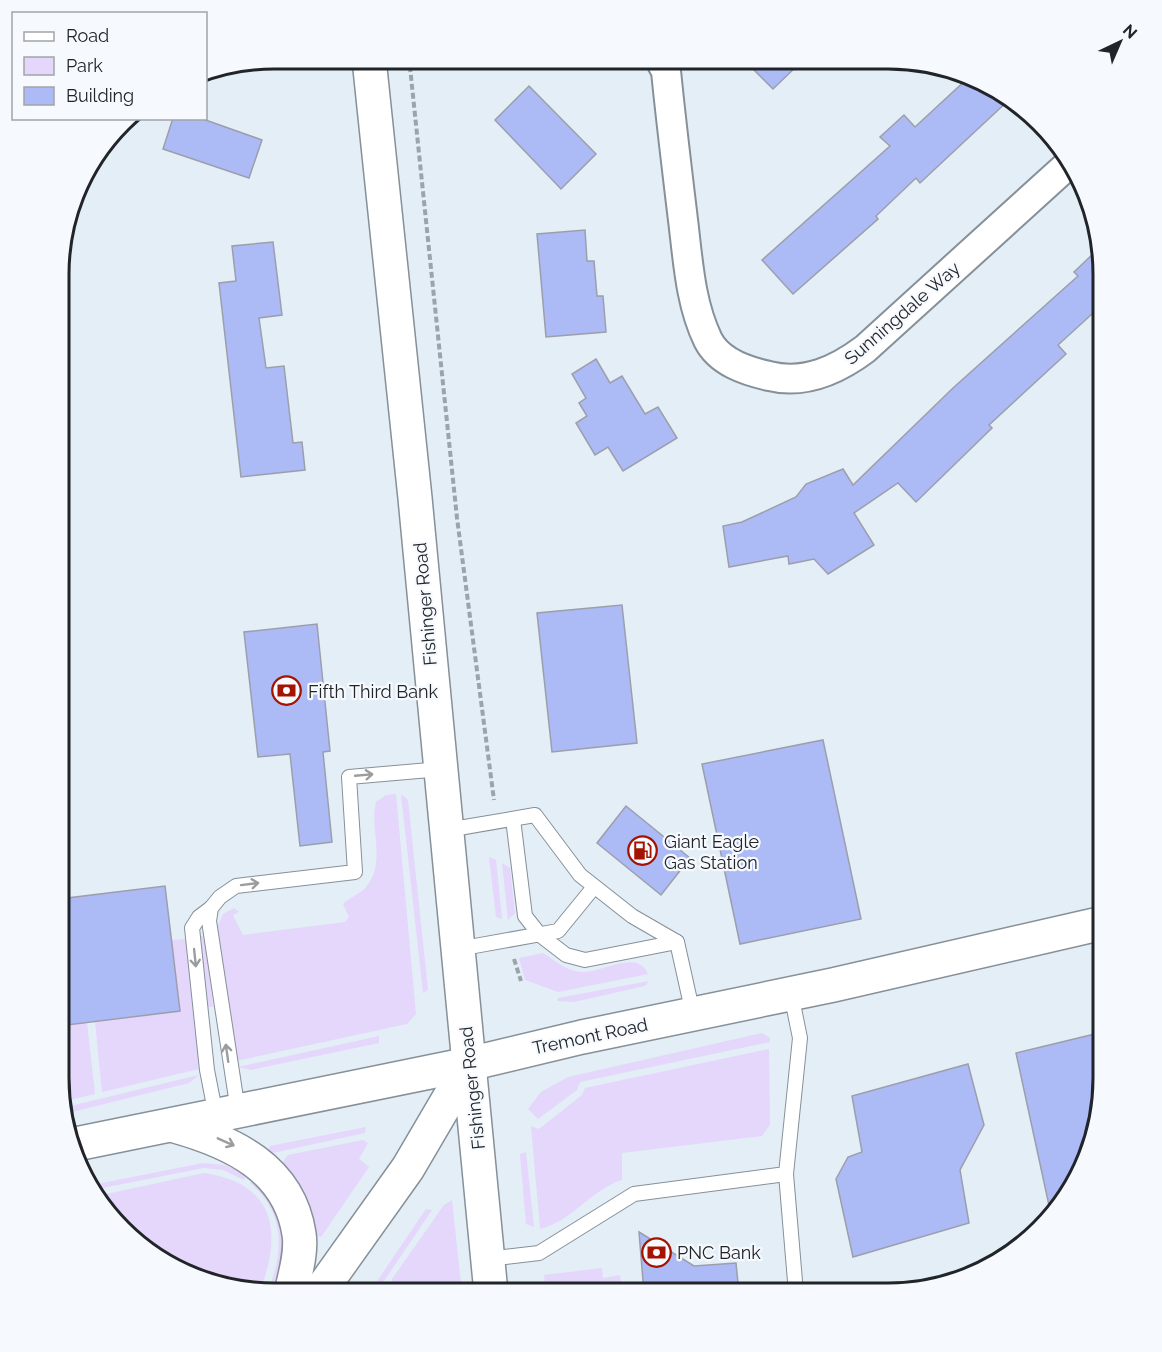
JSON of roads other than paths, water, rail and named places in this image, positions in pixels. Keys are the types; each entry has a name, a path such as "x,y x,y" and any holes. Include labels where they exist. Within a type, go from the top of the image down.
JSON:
{"main road":[{"name":"Fishinger Road","path":"370,69 490,1283"},
{"name":"Tremont Road","path":"80,1143 469,1064 1093,925"},
{"path":"326,1283 408,1168 469,1064"},
{"path":"170,1125 210,1136 236,1147 259,1163 279,1183 293,1207 300,1236 293,1283"}],"street":[{"name":"Sunningdale Way","path":"665,69 692,294 709,341 727,360 748,371 781,380 811,377 842,366 865,349 1064,168"}],"lane":[{"path":"227,1113 207,1070 192,928 199,916 211,908 219,897 236,886 355,872 349,777 441,769"},
{"path":"447,830 535,815 580,875 632,916 677,942 693,1014"},
{"path":"513,819 525,916 540,935 566,955 585,960 677,942"},
{"path":"458,949 558,931 594,887"},
{"path":"211,908 209,921 227,1113"},
{"path":"791,994 800,1038 786,1174 795,1283"},
{"path":"488,1259 539,1252 634,1194 786,1174"}],"place":[{"name":"Fifth Third Bank","path":"287,691"},
{"name":"Giant Eagle Gas Station","path":"643,851"},
{"name":"PNC Bank","path":"656,1252"}]}
